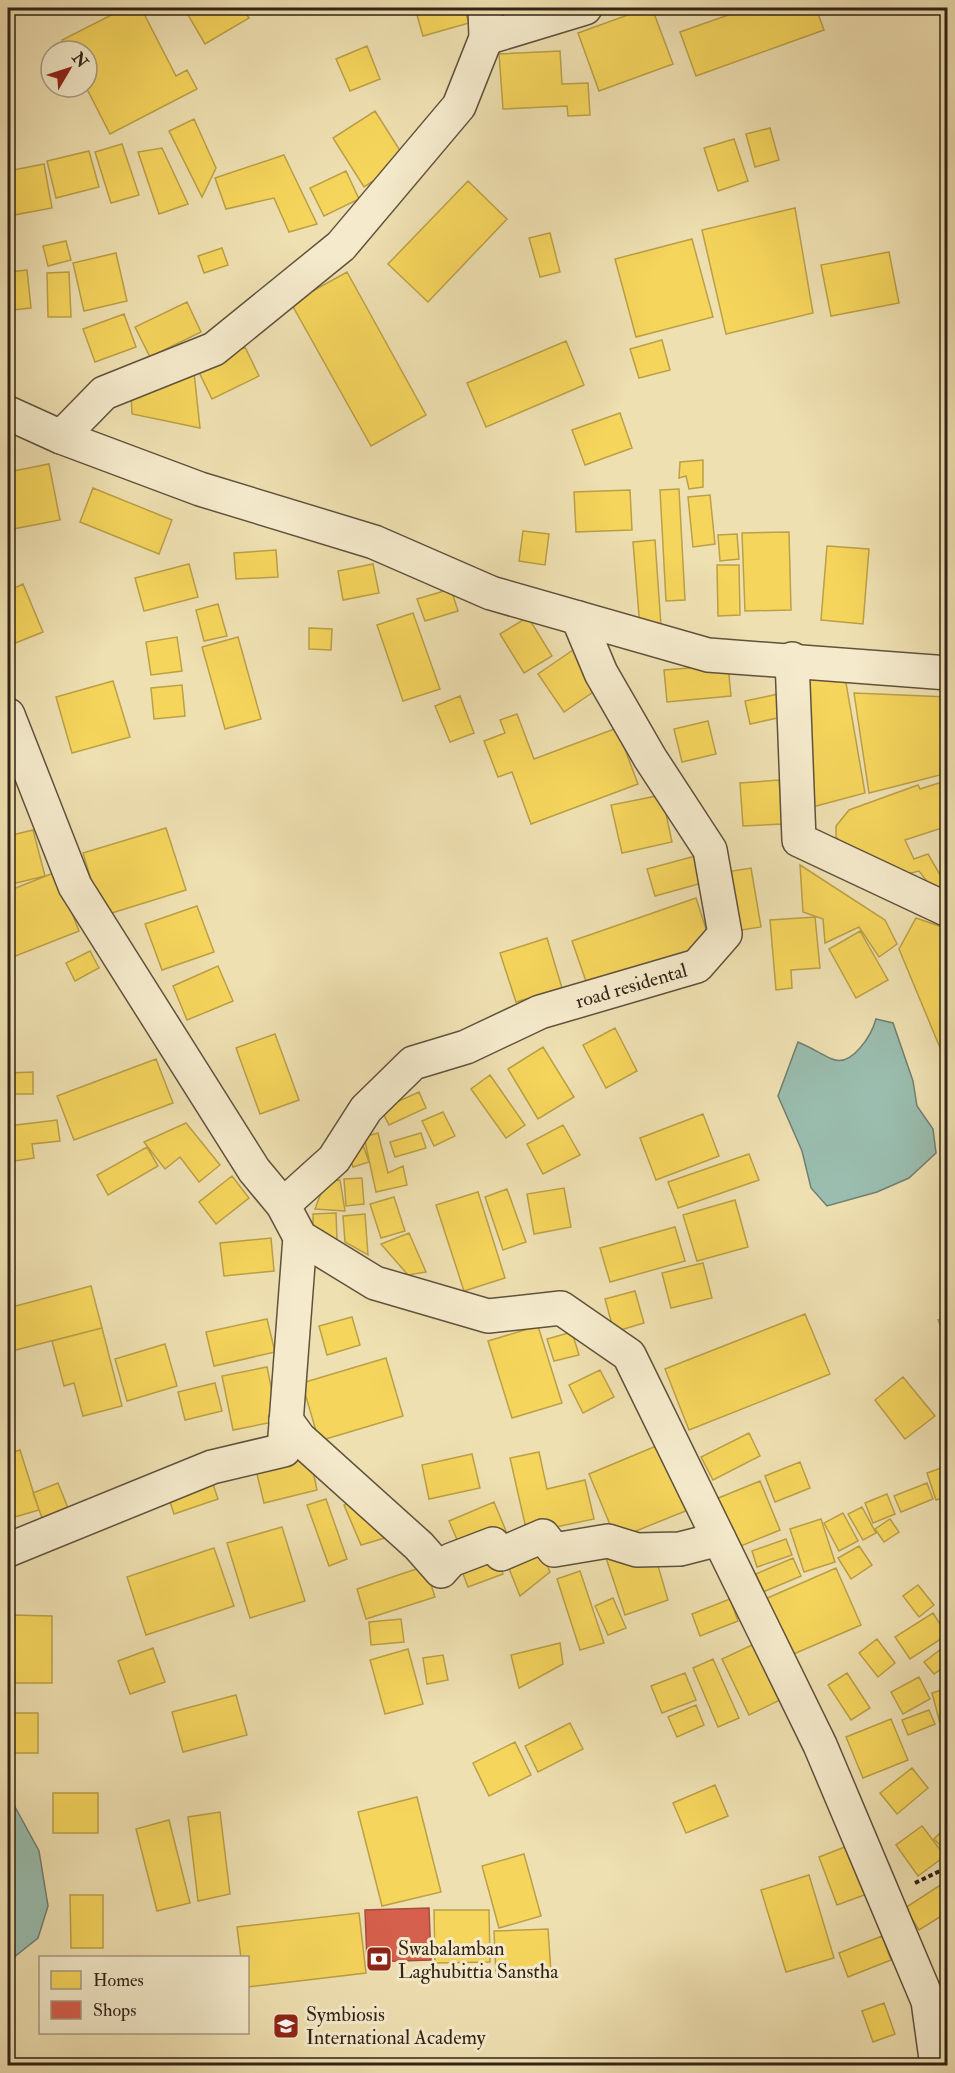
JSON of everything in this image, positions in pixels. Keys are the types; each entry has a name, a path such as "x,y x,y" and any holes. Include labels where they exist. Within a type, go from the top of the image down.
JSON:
{"street":[{"path":"61,437 104,393 214,349 341,246 459,106 485,23 585,8"},
{"path":"8,413 61,437 200,489 374,543 492,593 708,655 948,673"},
{"name":"road residental","path":"283,1205 334,1159 366,1109 413,1063 466,1047 540,1012 697,966 725,934 710,850 650,758 606,682 578,618"},
{"path":"792,660 799,840 948,910"},
{"path":"8,716 75,885 254,1170 283,1205 300,1237 375,1283 488,1316 561,1308 629,1355 820,1745 928,2001 937,2066"},
{"path":"8,1550 212,1467 284,1450 300,1237"},
{"path":"286,1420 299,1438 419,1546 441,1571 451,1560 493,1544 501,1554 543,1536 554,1550 608,1540 637,1550 680,1549 719,1539"}],"shaded area":[{"path":"876,1019 893,1023 913,1081 917,1106 933,1129 936,1153 909,1178 877,1192 827,1206 811,1188 802,1151 778,1096 798,1042 832,1059 847,1059 866,1041"},
{"path":"8,1794 39,1851 48,1906 38,1938 8,1962"}],"building: Homes":[{"path":"125,8 141,8 176,76 187,70 197,89 110,134 92,99 99,99 99,39 64,39"},
{"path":"184,8 243,8 249,18 205,44"},
{"path":"415,8 464,8 469,23 423,36"},
{"path":"652,8 673,64 599,91 578,33"},
{"path":"748,8 816,8 824,30 696,76 680,32"},
{"path":"367,46 380,79 350,91 336,59"},
{"path":"560,51 562,84 588,83 590,115 568,116 567,106 503,109 499,54"},
{"path":"375,111 406,160 364,187 333,138"},
{"path":"194,119 216,168 202,197 169,131"},
{"path":"770,128 779,160 755,167 746,134"},
{"path":"734,139 748,181 718,191 704,148"},
{"path":"122,144 139,195 111,203 95,152"},
{"path":"162,148 188,204 159,214 138,152"},
{"path":"89,151 99,187 56,198 47,161"},
{"path":"284,155 317,224 289,232 274,198 226,209 215,178"},
{"path":"44,164 52,208 14,215 8,171"},
{"path":"346,171 359,199 324,216 310,188"},
{"path":"468,181 507,219 428,302 388,264"},
{"path":"795,208 813,313 726,334 702,230"},
{"path":"550,233 560,272 540,277 529,238"},
{"path":"692,239 713,317 636,337 615,259"},
{"path":"66,241 71,260 48,266 43,246"},
{"path":"222,248 228,265 204,273 198,256"},
{"path":"889,252 899,303 831,316 821,265"},
{"path":"116,253 127,301 84,311 73,263"},
{"path":"27,270 31,308 12,310 8,272"},
{"path":"69,272 71,317 48,317 47,273"},
{"path":"347,272 426,415 371,446 291,303"},
{"path":"187,302 201,332 150,357 135,327"},
{"path":"124,314 136,347 95,362 83,329"},
{"path":"662,340 670,370 639,378 630,349"},
{"path":"566,341 584,385 486,427 467,383"},
{"path":"245,347 259,376 212,399 198,370"},
{"path":"193,363 200,428 132,414 131,392"},
{"path":"620,413 632,448 585,465 572,430"},
{"path":"703,460 703,487 689,489 686,476 679,478 680,462"},
{"path":"49,464 60,520 8,530 8,472"},
{"path":"93,488 172,520 159,554 80,522"},
{"path":"679,489 685,600 666,601 660,490"},
{"path":"630,490 632,530 576,532 574,492"},
{"path":"710,495 715,544 693,547 688,497"},
{"path":"523,531 549,534 545,565 519,561"},
{"path":"789,532 791,610 745,611 742,533"},
{"path":"737,534 739,559 720,561 718,535"},
{"path":"655,540 661,626 640,628 633,542"},
{"path":"827,546 869,549 863,624 821,620"},
{"path":"276,550 278,577 236,579 234,553"},
{"path":"189,564 198,597 144,611 135,578"},
{"path":"373,564 379,593 343,600 338,571"},
{"path":"717,565 739,565 740,615 718,616"},
{"path":"23,584 43,632 13,644 8,631 8,591"},
{"path":"451,589 458,611 425,621 417,599"},
{"path":"218,604 227,636 204,641 196,610"},
{"path":"413,613 440,689 403,701 377,625"},
{"path":"528,617 552,656 524,673 500,634"},
{"path":"309,628 332,629 331,650 309,649"},
{"path":"177,637 182,671 151,675 146,642"},
{"path":"238,637 261,719 225,729 202,647"},
{"path":"573,650 599,688 564,712 538,674"},
{"path":"728,665 731,696 667,702 664,670"},
{"path":"800,677 845,677 865,793 805,809"},
{"path":"113,681 130,737 72,753 56,697"},
{"path":"182,685 185,716 154,719 151,688"},
{"path":"854,693 948,697 948,773 869,793"},
{"path":"778,694 782,717 750,724 745,701"},
{"path":"460,696 474,733 450,742 435,706"},
{"path":"517,714 534,759 617,728 638,784 531,824 512,772 498,777 484,741 505,733 500,720"},
{"path":"708,721 716,754 682,762 674,729"},
{"path":"779,780 783,824 743,826 740,783"},
{"path":"948,780 948,826 905,840 914,859 928,854 946,885 932,888 919,871 895,877 849,851 836,837 836,826 849,810 918,785 920,789"},
{"path":"662,795 672,842 622,853 611,805"},
{"path":"166,828 186,890 102,916 83,853"},
{"path":"33,830 45,876 8,885 8,836"},
{"path":"699,855 706,882 655,896 647,869"},
{"path":"800,865 885,920 897,944 879,957 859,927 825,943 823,919 803,912"},
{"path":"751,868 761,927 729,932 720,873"},
{"path":"56,872 79,931 8,959 8,891"},
{"path":"696,898 706,929 692,955 589,990 572,941"},
{"path":"197,906 214,952 162,970 145,924"},
{"path":"815,917 820,968 791,970 792,988 776,990 770,920"},
{"path":"916,918 948,929 948,1067 899,949"},
{"path":"860,931 888,980 856,998 829,949"},
{"path":"547,938 562,988 516,1002 500,953"},
{"path":"90,951 99,968 75,981 66,963"},
{"path":"218,966 233,1001 187,1020 173,986"},
{"path":"615,1028 637,1071 606,1088 583,1045"},
{"path":"275,1034 299,1100 260,1114 236,1048"},
{"path":"543,1047 574,1097 538,1119 508,1069"},
{"path":"156,1059 173,1103 74,1140 57,1096"},
{"path":"33,1072 33,1094 8,1094 8,1073"},
{"path":"490,1075 525,1125 506,1138 471,1089"},
{"path":"419,1092 426,1108 389,1125 381,1109"},
{"path":"443,1112 455,1136 434,1146 422,1121"},
{"path":"703,1114 719,1156 656,1180 640,1138"},
{"path":"57,1120 60,1141 32,1144 34,1158 8,1162 8,1126"},
{"path":"186,1123 220,1165 199,1182 180,1157 165,1169 144,1142"},
{"path":"563,1125 580,1155 543,1174 527,1144"},
{"path":"378,1133 388,1173 403,1166 407,1185 376,1192 364,1137"},
{"path":"421,1133 426,1148 395,1157 390,1142"},
{"path":"363,1145 369,1162 353,1167 347,1150"},
{"path":"147,1147 158,1166 108,1195 97,1175"},
{"path":"749,1154 759,1180 678,1208 668,1182"},
{"path":"232,1176 249,1198 216,1224 199,1202"},
{"path":"362,1178 364,1204 346,1206 344,1179"},
{"path":"340,1180 345,1211 315,1209 325,1182"},
{"path":"564,1188 571,1227 534,1234 527,1194"},
{"path":"507,1189 526,1242 503,1250 485,1197"},
{"path":"478,1192 505,1278 464,1291 436,1205"},
{"path":"394,1197 405,1231 381,1238 370,1204"},
{"path":"735,1200 748,1247 697,1261 683,1215"},
{"path":"336,1213 337,1239 313,1239 313,1214"},
{"path":"365,1214 368,1255 345,1242 343,1216"},
{"path":"675,1227 685,1261 610,1282 600,1248"},
{"path":"409,1233 426,1272 408,1275 381,1244"},
{"path":"8,1234 15,1268 8,1269"},
{"path":"271,1238 274,1271 224,1276 220,1243"},
{"path":"703,1263 712,1298 671,1308 662,1273"},
{"path":"91,1286 102,1328 8,1352 8,1308"},
{"path":"635,1291 644,1323 614,1332 605,1299"},
{"path":"805,1314 830,1374 689,1430 665,1369"},
{"path":"352,1317 360,1345 327,1355 319,1326"},
{"path":"948,1317 948,1343 938,1320"},
{"path":"267,1319 275,1352 214,1366 206,1332"},
{"path":"538,1326 562,1403 512,1418 488,1341"},
{"path":"102,1328 122,1406 83,1416 74,1383 64,1386 52,1341"},
{"path":"572,1332 579,1355 554,1361 547,1339"},
{"path":"165,1344 177,1386 127,1401 115,1359"},
{"path":"386,1358 403,1416 319,1441 302,1383"},
{"path":"267,1367 278,1421 233,1430 222,1376"},
{"path":"600,1370 614,1397 583,1413 569,1385"},
{"path":"903,1377 935,1416 905,1439 875,1400"},
{"path":"215,1383 222,1411 185,1420 178,1392"},
{"path":"749,1433 760,1456 713,1480 701,1457"},
{"path":"661,1444 688,1510 616,1539 589,1474"},
{"path":"20,1450 39,1510 8,1519 8,1454"},
{"path":"539,1452 547,1489 585,1480 594,1519 527,1533 510,1458"},
{"path":"472,1454 480,1488 429,1499 422,1465"},
{"path":"310,1457 317,1490 264,1503 256,1470"},
{"path":"800,1462 810,1488 775,1502 765,1476"},
{"path":"944,1467 948,1496 936,1500 927,1473"},
{"path":"760,1481 780,1530 736,1548 716,1499"},
{"path":"58,1483 68,1508 42,1518 33,1493"},
{"path":"927,1483 933,1499 901,1512 894,1496"},
{"path":"213,1484 218,1499 174,1514 169,1499"},
{"path":"887,1494 895,1514 873,1523 865,1503"},
{"path":"359,1498 373,1528 383,1526 388,1537 361,1545 344,1505"},
{"path":"948,1498 948,1522 940,1501"},
{"path":"326,1499 347,1559 329,1566 307,1505"},
{"path":"494,1502 506,1531 461,1549 449,1521"},
{"path":"862,1507 876,1533 863,1540 848,1514"},
{"path":"843,1513 858,1541 839,1551 824,1523"},
{"path":"821,1519 835,1562 804,1572 790,1529"},
{"path":"890,1519 899,1532 884,1542 875,1529"},
{"path":"282,1527 305,1601 250,1618 227,1543"},
{"path":"786,1539 792,1555 757,1567 752,1551"},
{"path":"537,1543 550,1572 520,1596 504,1556"},
{"path":"859,1546 872,1565 851,1579 838,1558"},
{"path":"214,1548 234,1606 146,1635 127,1577"},
{"path":"604,1552 656,1559 668,1600 625,1615"},
{"path":"497,1558 503,1574 468,1587 462,1571"},
{"path":"793,1558 801,1576 763,1592 756,1574"},
{"path":"425,1566 435,1597 366,1619 357,1589"},
{"path":"836,1568 861,1625 789,1656 763,1600"},
{"path":"580,1571 604,1643 580,1650 557,1579"},
{"path":"918,1585 934,1605 919,1617 903,1596"},
{"path":"613,1598 626,1628 608,1635 595,1606"},
{"path":"730,1599 738,1621 700,1636 692,1614"},
{"path":"933,1613 947,1635 910,1659 895,1637"},
{"path":"12,1615 52,1616 52,1683 13,1683"},
{"path":"401,1619 404,1642 371,1645 369,1622"},
{"path":"877,1639 895,1663 878,1677 859,1653"},
{"path":"560,1643 563,1664 519,1688 511,1655"},
{"path":"754,1644 780,1700 749,1715 722,1659"},
{"path":"945,1646 948,1650 948,1664 934,1674 924,1662"},
{"path":"153,1648 165,1682 130,1694 118,1661"},
{"path":"408,1649 423,1704 385,1714 370,1660"},
{"path":"443,1655 448,1680 427,1684 423,1658"},
{"path":"713,1659 739,1718 718,1727 693,1668"},
{"path":"685,1673 696,1700 662,1713 651,1686"},
{"path":"847,1673 870,1708 851,1720 828,1685"},
{"path":"919,1677 930,1699 903,1714 891,1692"},
{"path":"948,1688 948,1721 940,1723 932,1693"},
{"path":"236,1695 247,1735 183,1752 172,1712"},
{"path":"696,1705 704,1725 677,1737 668,1717"},
{"path":"929,1710 935,1724 908,1735 902,1720"},
{"path":"8,1713 38,1713 38,1753 8,1753"},
{"path":"891,1719 908,1760 863,1778 846,1737"},
{"path":"570,1723 583,1749 538,1772 525,1746"},
{"path":"515,1742 531,1775 489,1796 473,1763"},
{"path":"912,1768 928,1788 897,1814 880,1793"},
{"path":"715,1785 728,1816 686,1833 673,1803"},
{"path":"53,1793 98,1793 98,1833 53,1833"},
{"path":"417,1797 441,1892 382,1906 358,1812"},
{"path":"220,1812 230,1894 198,1901 188,1817"},
{"path":"169,1820 190,1903 157,1911 136,1829"},
{"path":"948,1825 948,1853 934,1839"},
{"path":"922,1826 945,1856 918,1876 896,1845"},
{"path":"850,1845 867,1894 837,1905 819,1857"},
{"path":"524,1854 541,1916 499,1928 482,1866"},
{"path":"809,1875 834,1958 786,1972 761,1890"},
{"path":"945,1882 948,1887 948,1912 919,1930 905,1908"},
{"path":"70,1895 103,1895 103,1948 71,1948"},
{"path":"434,1910 489,1910 490,1962 435,1963"},
{"path":"359,1913 366,1973 249,1987 249,1956 241,1956 237,1927"},
{"path":"548,1929 551,1972 496,1975 494,1931"},
{"path":"882,1936 891,1960 848,1977 839,1953"},
{"path":"884,2003 895,2034 873,2042 862,2011"}],"building: Shops":[{"path":"429,1908 431,1960 367,1962 365,1910"}],"place":[{"name":"Swabalamban Laghubittia Sanstha","path":"379,1959"},
{"name":"Symbiosis International Academy","path":"286,2026"}]}
